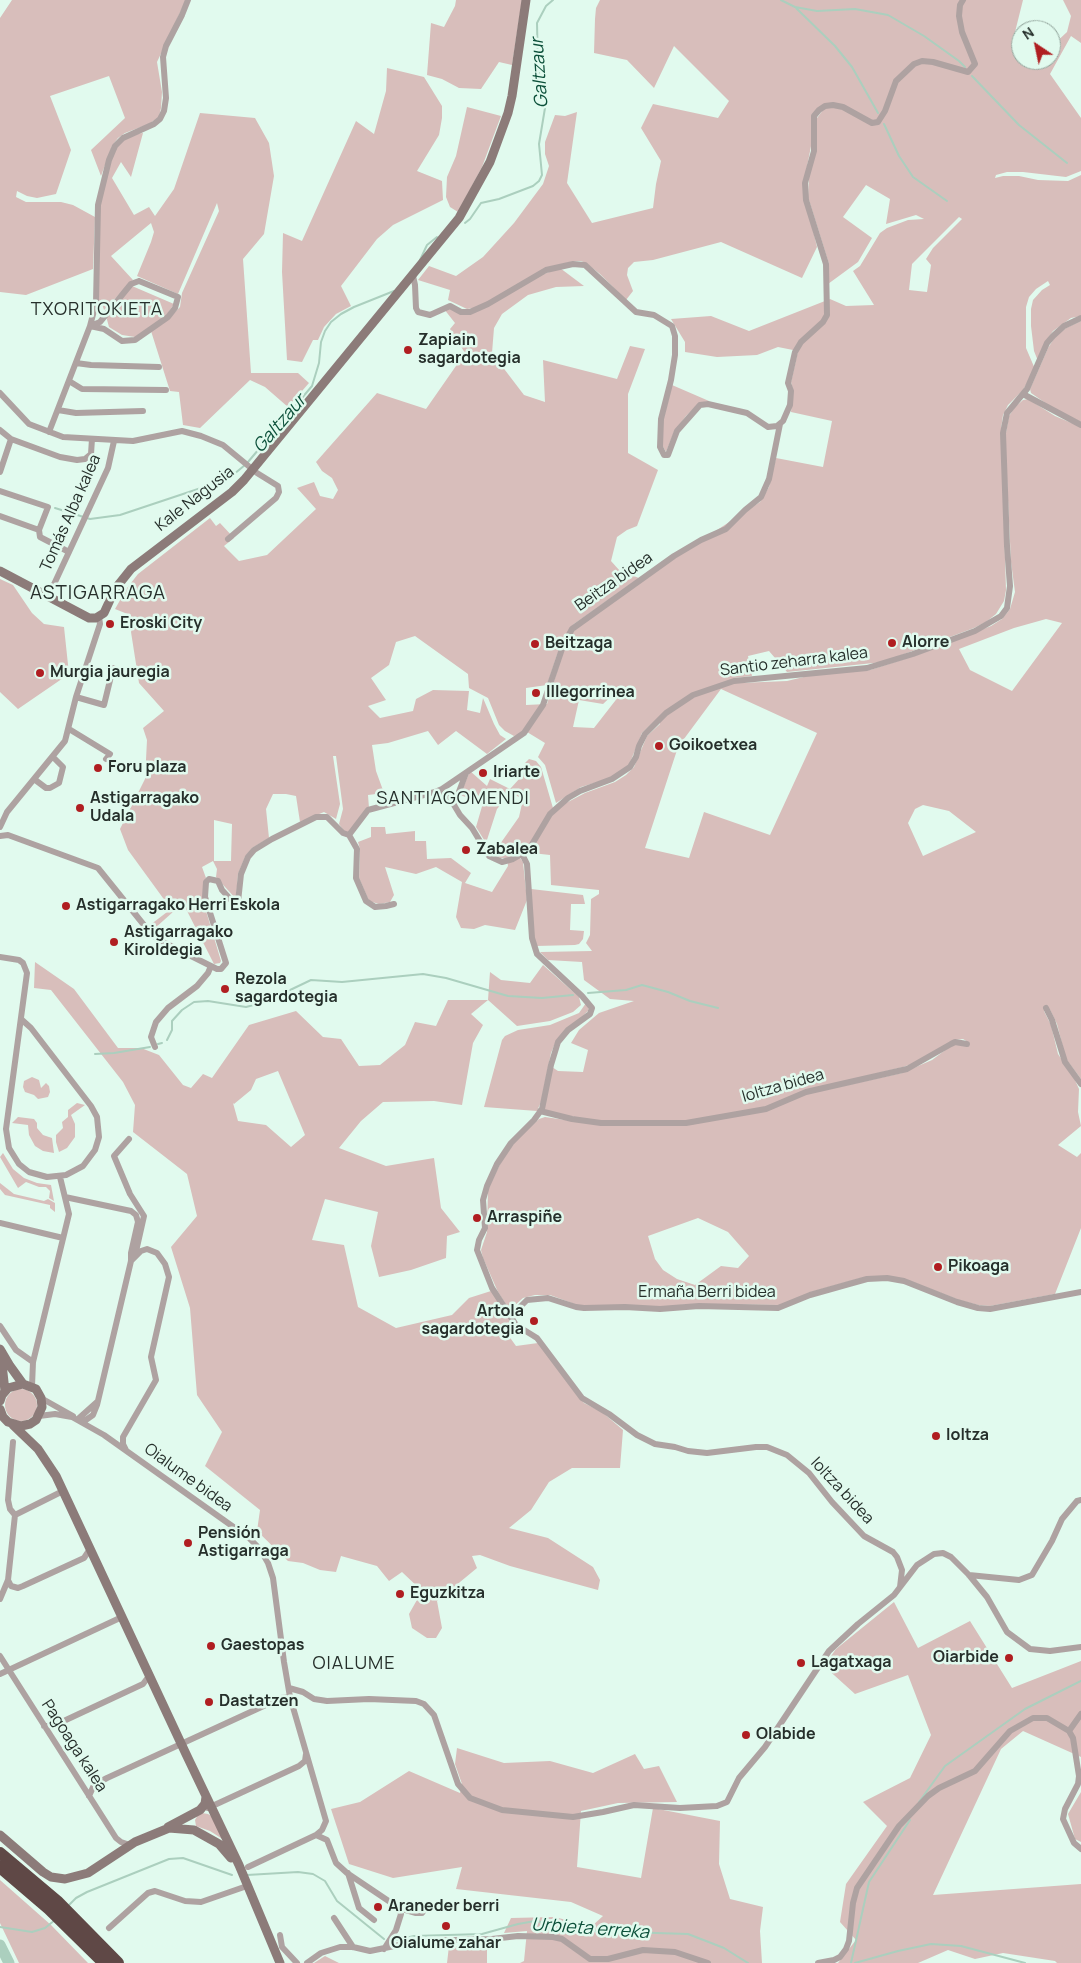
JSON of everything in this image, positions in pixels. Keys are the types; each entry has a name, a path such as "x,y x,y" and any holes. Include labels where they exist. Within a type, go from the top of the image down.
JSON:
{"highway":[{"path":"0,1854 79,1934 104,1963"},
{"path":"0,1868 63,1922 79,1934 102,1946 124,1963"},
{"path":"79,1934 96,1963"},
{"path":"102,1946 118,1963"}],"street":[{"path":"49,432 90,326 96,303 98,205 109,160 115,146 123,138 154,124 160,119 164,111 166,98 163,57 166,46 188,0"},
{"name":"Kale Nagusia","path":"98,617 104,613 115,589 131,569 232,492 413,276 459,218 490,162 508,113 526,0"},
{"name":"Beitza bidea","path":"435,792 524,733 543,705 563,646 572,629 674,556 701,540 726,529 744,510 761,497 769,479 780,424 790,405 791,391 788,382 794,352 827,316 826,264 806,200 805,183 814,151 814,116 825,106 833,105 843,107 872,123 878,122 896,81 914,64 922,61 933,62 968,72 975,64 962,32 959,16 960,5 963,0"},
{"path":"413,276 416,285 416,308 418,312 430,315 450,306 466,313 475,310 546,270 573,264 584,266 636,312 654,315 672,326 676,346 672,380 660,419 660,448 664,455 668,455 677,431 700,405 708,404 748,413 768,427 780,424"},
{"path":"139,281 178,298 175,308 168,316 135,340 122,341 104,329 90,326 100,322 131,284 139,281"},
{"name":"Santio zeharra kalea","path":"522,854 535,840 555,808 580,791 612,779 630,767 645,734 666,713 704,689 734,681 867,668 913,654 975,631 1001,616 1007,608 1010,586 1003,434 1007,413 1024,394 1037,369 1047,343 1064,326 1081,318"},
{"path":"76,363 91,366 159,368"},
{"path":"69,382 82,389 166,390"},
{"path":"0,393 29,424 63,437 133,440 182,431 217,442 251,468"},
{"path":"1024,394 1081,425"},
{"path":"58,410 76,412 143,411"},
{"path":"0,430 11,439 60,457 77,460 85,459 91,454 92,439"},
{"path":"0,472 11,439"},
{"name":"Tomás Alba kalea","path":"49,596 108,468 114,440"},
{"name":"Kale Nagusia","path":"228,539 276,498 279,492 278,486 251,468"},
{"path":"0,491 48,507 39,530 40,537 68,552"},
{"path":"0,516 39,530"},
{"path":"0,571 89,618 98,617 100,624 76,697 65,741 7,812 0,827"},
{"path":"76,697 104,705 112,668"},
{"path":"69,729 110,754 106,759"},
{"path":"34,780 46,788 50,788 58,783 63,767 53,757"},
{"path":"454,805 467,772"},
{"path":"349,835 368,810 435,792 448,798 454,805 472,828 489,856 502,862 522,854"},
{"path":"0,836 8,835 98,868 152,934 211,966 222,968 226,963 205,897 205,886 209,879 218,881 222,890 236,903 239,899 238,885 240,874 248,857 254,850 272,839 322,816 332,819 343,834 349,835"},
{"path":"349,835 357,849 356,878 366,901 375,907 394,904"},
{"name":"Ioltza bidea","path":"522,854 527,864 532,938 537,954 582,996 592,1008 590,1014 568,1030 558,1042 540,1112 504,1152 491,1176 483,1200 485,1228 479,1240 477,1250 492,1288 516,1325 537,1338 582,1398 649,1441 655,1444 707,1453 756,1447 767,1448 787,1455 809,1473 832,1502 864,1536 893,1552 902,1570 900,1587"},
{"path":"0,957 19,960 26,968 27,973 6,1129 7,1141 11,1153 24,1168 41,1176 60,1177 78,1170 92,1156 99,1137 98,1124 94,1111 87,1101 31,1028 21,1019"},
{"path":"155,1047 151,1038 156,1022 168,1008 197,986 208,973 211,966"},
{"path":"1046,1008 1052,1020 1063,1056 1081,1084"},
{"name":"Ioltza bidea","path":"540,1112 572,1119 602,1122 686,1123 766,1109 806,1092 907,1069 951,1044 966,1044"},
{"path":"130,1139 114,1156 130,1194 144,1216 137,1246 131,1253"},
{"path":"27,1385 68,1214 60,1177"},
{"path":"65,1197 134,1214 138,1222 131,1261 99,1399 80,1421"},
{"path":"0,1223 63,1238"},
{"name":"Oialume bidea","path":"126,1450 123,1444 124,1437 156,1380 151,1357 169,1277 165,1264 157,1253 147,1249 140,1251 131,1261"},
{"name":"Ermaña Berri bidea","path":"511,1316 527,1300 548,1298 584,1308 625,1307 660,1309 699,1306 778,1308 801,1298 849,1284 887,1278 904,1281 956,1302 990,1309 1081,1292"},
{"path":"0,1326 16,1350 33,1362"},
{"path":"0,1349 10,1366 41,1398 42,1407 36,1419 33,1435 38,1449 64,1491 206,1797 205,1810 240,1865 280,1963"},
{"path":"0,1349 5,1391"},
{"path":"0,1401 5,1391 13,1385 27,1385"},
{"name":"Oialume bidea","path":"41,1398 66,1410 126,1450 249,1538 260,1549 268,1563 273,1578 290,1697 326,1817 324,1827 316,1835"},
{"path":"0,1409 6,1422 38,1449"},
{"name":"Oialume bidea","path":"36,1419 59,1414 80,1421"},
{"path":"6,1422 22,1426 36,1419"},
{"path":"0,1599 8,1580 14,1515 8,1500 13,1442"},
{"path":"14,1515 64,1491"},
{"path":"969,1575 1019,1580 1032,1575 1052,1541 1062,1519 1077,1501 1081,1500"},
{"path":"8,1580 11,1586 18,1588 84,1558 90,1549"},
{"path":"289,1688 303,1692 314,1699 327,1701 369,1699 416,1701 424,1704 434,1715 458,1784 470,1798 502,1810 573,1817 634,1805 680,1808 717,1806 727,1802 738,1778 765,1746 829,1651 858,1624 894,1596 916,1566 934,1554 943,1553 951,1557 987,1597 1007,1632 1030,1649 1050,1651 1081,1647"},
{"path":"0,1674 122,1618"},
{"name":"Pagoaga kalea","path":"0,1656 119,1841 130,1845"},
{"path":"44,1726 53,1726 143,1684 149,1676"},
{"path":"89,1796 92,1788 97,1783 281,1698 290,1697"},
{"path":"1069,1731 1081,1714"},
{"path":"818,1963 834,1960 840,1957 846,1949 849,1941 854,1895 860,1883 899,1826 928,1796 939,1788 974,1771 1010,1731 1033,1718 1048,1718 1069,1731 1073,1738 1079,1776 1075,1793 1065,1809 1063,1818 1074,1843 1081,1848"},
{"path":"0,1835 43,1872 51,1877 65,1880 88,1873 130,1845 299,1766 305,1761 306,1752"},
{"path":"205,1810 191,1822 194,1830 198,1834 212,1839 226,1850 247,1885"},
{"path":"164,1829 194,1830"},
{"path":"248,1867 316,1835 327,1840 333,1858 348,1873 399,1908 416,1913 422,1912 428,1904"},
{"path":"348,1873 359,1908 374,1920"},
{"path":"109,1928 148,1893 155,1891 185,1900 201,1902 247,1885"},
{"path":"384,1949 396,1930 401,1914 399,1908"},
{"path":"334,1918 353,1947"},
{"path":"280,1935 282,1947 296,1963"},
{"path":"307,1963 326,1950 340,1947 353,1947 370,1952 419,1941 553,1936 562,1939 590,1959 608,1958 643,1950 675,1952 708,1963"}],"shaded area":[{"path":"12,0 186,0 157,62 162,92 159,117 149,124 125,133 118,138 112,146 101,176 91,150 125,118 109,76 50,96 71,150 56,194 37,198 17,191 16,197 26,202 61,202 73,205 95,217 93,269 26,295 0,292 0,18"},
{"path":"456,0 522,0 512,65 499,62 481,89 459,88 442,79 427,75 431,23 444,27 455,6"},
{"path":"600,0 1023,0 1018,20 1011,20 1011,70 1052,70 1050,74 1081,118 1081,171 1066,177 1007,172 996,175 995,178 1019,176 1038,180 1068,181 1081,175 1081,316 1071,318 1053,331 1046,341 1038,361 1034,351 1031,309 1033,300 1042,290 1050,285 1048,281 1036,289 1029,297 1026,307 1026,348 1035,369 1023,390 1008,405 1003,415 1001,429 1006,590 1004,601 996,614 974,628 883,662 787,672 769,651 748,656 752,676 734,678 740,683 787,681 812,675 870,670 917,655 991,626 1002,619 1010,609 1015,592 1011,562 1005,438 1009,416 1015,407 1023,400 1028,399 1055,416 1081,427 1081,1079 1066,1059 1057,1024 1050,1010 1044,1011 1051,1025 1058,1054 1079,1089 1078,1112 1081,1126 1058,1145 1077,1157 1081,1153 1081,1228 1055,1294 990,1306 978,1305 959,1300 905,1279 888,1276 861,1278 811,1292 780,1305 580,1306 550,1295 535,1295 523,1298 513,1307 507,1306 498,1292 481,1250 487,1232 488,1189 502,1160 516,1140 539,1119 545,1117 607,1126 688,1125 769,1110 807,1094 902,1073 932,1060 952,1045 966,1045 968,1042 963,1039 954,1040 918,1062 804,1091 766,1107 685,1122 600,1121 549,1113 544,1109 552,1067 558,1071 583,1072 588,1050 571,1043 579,1030 599,1013 634,1001 610,999 584,980 582,962 548,960 540,952 592,951 586,943 590,935 591,899 599,894 599,890 551,885 550,855 523,850 517,854 523,862 527,900 515,930 485,925 474,929 461,928 456,917 462,882 436,867 416,874 385,867 394,895 390,902 379,904 369,901 359,878 360,849 358,842 371,837 371,827 385,827 386,834 415,831 415,841 426,841 427,859 451,858 471,873 465,883 492,892 508,866 507,858 500,858 493,854 519,817 523,799 511,793 497,809 486,843 476,827 483,803 460,795 470,771 487,786 490,779 510,789 520,778 525,763 529,759 536,761 541,767 553,808 558,810 566,803 585,793 615,782 626,775 634,767 647,736 660,724 660,716 642,733 629,765 621,772 611,778 581,787 556,803 545,765 538,757 545,743 527,732 514,736 505,731 499,725 488,698 469,688 468,674 415,636 396,642 389,665 371,678 386,700 368,706 380,718 413,711 416,699 433,690 469,691 467,710 480,713 483,698 500,735 506,739 487,754 456,731 438,745 428,731 388,743 372,745 376,771 384,793 368,795 369,808 362,814 354,829 349,833 344,831 339,824 343,809 336,756 333,756 340,804 336,819 324,812 300,822 296,796 273,794 266,809 269,838 252,848 245,857 238,874 236,899 216,877 217,869 213,861 202,867 206,878 203,883 203,901 220,963 214,964 183,903 154,929 150,925 171,909 128,850 120,829 145,779 147,740 143,728 164,711 139,683 131,632 133,625 130,615 115,609 127,588 138,574 210,518 216,526 220,523 234,538 224,546 239,561 267,555 316,509 297,488 314,482 320,496 333,499 338,490 332,478 322,471 316,462 377,393 426,409 465,353 450,329 455,323 444,309 454,307 464,313 475,312 541,275 560,268 584,286 556,287 528,295 502,314 494,328 492,353 524,395 545,402 543,360 617,379 630,346 645,349 628,394 628,453 658,470 637,526 617,537 611,561 620,571 639,578 574,624 557,655 547,685 526,688 526,705 547,704 562,655 570,636 578,626 674,558 760,502 769,487 776,458 823,467 832,421 791,412 793,390 791,382 798,351 778,347 757,355 717,357 685,352 685,342 671,319 711,316 749,331 830,299 846,306 874,305 853,271 860,266 880,233 887,228 908,220 924,219 916,215 886,224 890,199 866,185 843,217 872,238 858,262 828,284 829,264 808,197 809,173 817,145 817,118 823,110 823,105 811,117 812,141 804,182 804,192 817,247 802,278 721,242 653,260 634,262 628,268 627,275 633,291 626,300 600,274 581,261 546,268 487,302 467,309 448,300 450,290 418,280 429,266 456,276 483,257 514,223 543,184 549,166 545,154 545,142 555,115 565,116 577,112 567,183 592,223 653,208 661,161 641,128 653,104 718,118 729,101 674,46 654,88 627,60 594,53 596,8","holes":["959,217 962,219 933,248 926,259 931,265 927,292 909,290 912,264","1046,619 1062,623 1012,691 970,670 959,649 1014,628","721,689 817,733 770,835 704,812 689,858 645,848 678,747","618,690 622,692 594,728 573,727 579,700 603,704","923,805 949,811 976,832 923,856 908,823 915,809","214,820 232,824 231,861 214,861","698,1218 728,1232 749,1256 738,1268 721,1266 695,1285 677,1279 663,1270 655,1259 648,1236"]},
{"path":"1063,0 1081,0 1081,43 1071,36 1061,54 1061,38 1067,32 1071,16"},
{"path":"387,68 424,77 442,106 439,135 417,171 442,181 443,200 393,225 377,239 341,286 351,306 336,314 324,327 318,340 313,340 302,362 287,360 282,272 283,233 302,241 356,121 374,134 386,91"},
{"path":"467,107 501,116 482,167 458,212 450,207 446,197 447,177 456,156"},
{"path":"200,113 255,118 269,143 274,176 264,234 243,259 251,373 298,373 309,383 288,407 265,387 250,380 200,428 183,425 179,392 170,391 151,331 168,319 180,307 182,293 219,211 217,203 178,294 137,276 154,232 151,223 111,256 133,280 104,310 102,304 98,302 100,205 111,161 117,147 124,140 135,134 143,133 131,177 121,162 112,178 134,215 149,207 155,216 174,189"},
{"path":"132,286 174,304 166,316 135,337 122,335 109,327 106,316"},
{"path":"1081,321 1081,422 1054,409 1031,393 1030,389 1048,348 1055,337 1066,328"},
{"path":"672,385 709,401 700,403 686,416 674,432 666,452 662,445 661,429"},
{"path":"0,579 13,585 32,613 44,624 64,627 69,674 18,709 0,692"},
{"path":"531,889 583,895 585,904 571,904 570,930 584,931 583,939 579,944 536,946 533,931"},
{"path":"35,962 74,989 118,1048 141,1048 159,1055 183,1085 191,1088 203,1074 212,1078 249,1025 296,1011 323,1037 341,1039 359,1066 380,1065 405,1045 415,1022 436,1026 448,1000 488,1000 471,1014 483,1025 473,1043 462,1105 434,1101 383,1102 361,1121 339,1148 386,1166 434,1158 441,1208 460,1232 447,1236 446,1258 411,1270 379,1277 371,1246 378,1212 325,1199 312,1240 344,1245 358,1307 396,1328 452,1315 469,1298 491,1291 512,1321 506,1332 516,1346 538,1343 584,1403 602,1412 623,1430 620,1468 572,1468 549,1482 531,1510 509,1528 548,1538 593,1567 600,1580 598,1590 510,1566 480,1555 472,1556 477,1568 437,1601 442,1628 436,1638 427,1638 412,1628 409,1614 422,1591 402,1572 389,1581 377,1566 341,1556 336,1572 320,1570 303,1563 288,1561 257,1531 260,1510 205,1466 222,1432 197,1395 190,1308 171,1247 197,1216 187,1174 133,1132 135,1105 123,1082 51,990 34,988","holes":["278,1071 305,1135 291,1147 266,1125 238,1121 233,1103 251,1090 256,1079"]},
{"path":"543,965 579,997 581,1005 573,1012 550,1021 517,1026 488,1000 490,972 501,980 530,983"},
{"path":"586,1003 589,1007 588,1011 556,1041 551,1053 541,1102 537,1111 484,1107 502,1040 505,1036 518,1030 550,1025 579,1013"},
{"path":"32,1077 39,1080 41,1088 46,1083 49,1086 50,1092 48,1097 38,1099 34,1095 25,1092 23,1087 24,1081"},
{"path":"77,1103 85,1105 71,1115 75,1124 75,1137 67,1148 59,1152 56,1135 63,1128 62,1122 68,1117 68,1110"},
{"path":"18,1117 34,1119 37,1123 37,1128 43,1135 52,1138 54,1153 43,1151 35,1146 29,1135 28,1125 12,1123"},
{"path":"3,1153 13,1169 24,1178 37,1183 51,1185 54,1201 49,1198 50,1191 46,1187 39,1187 26,1182 18,1188 0,1157"},
{"path":"0,1183 14,1194 44,1201 48,1199 55,1203 55,1212 50,1208 50,1205 5,1195 0,1189"},
{"path":"21,1389 27,1390 32,1394 36,1399 36,1411 32,1416 27,1420 21,1421 15,1420 10,1416 6,1411 5,1405 6,1399 10,1394 15,1390"},
{"path":"894,1602 918,1648 970,1621 1012,1688 1081,1661 1081,1757 1023,1731 1001,1749 933,1895 1081,1884 1081,1963 1057,1963 1055,1961 1003,1953 975,1959 948,1950 918,1963 838,1963 856,1940 840,1922 846,1884 887,1826 863,1802 910,1778 931,1735 908,1675 855,1694 824,1666 836,1649"},
{"path":"457,1748 504,1763 550,1761 593,1773 635,1754 644,1769 659,1766 677,1802 618,1803 581,1811 577,1867 641,1878 653,1808 720,1821 719,1864 730,1899 763,1907 760,1931 762,1963 520,1963 524,1961 527,1931 504,1933 511,1918 554,1917 592,1926 603,1916 571,1902 456,1889 462,1867 393,1878 349,1864 331,1809 360,1802 409,1771 460,1793 462,1784 455,1764"},
{"path":"1081,1792 1081,1842 1075,1839 1068,1814"},
{"path":"202,1813 213,1817 224,1840 210,1831 196,1826 195,1820"},
{"path":"0,1880 51,1925 88,1963 19,1963 0,1923"},
{"path":"449,1946 487,1946 487,1963 447,1963"},
{"path":"325,1956 339,1963 314,1963"}],"waterway":[{"name":"Galtzaur","path":"465,223 481,203 499,199 533,186 542,175 539,144 546,102 538,69 537,23 546,6 553,0"},
{"path":"781,0 795,7 817,11 855,9 888,15 924,36 965,67"},
{"path":"796,8 835,46 852,67 878,113"},
{"path":"972,76 1019,125 1067,163"},
{"path":"884,124 899,156 913,177 947,201"},
{"name":"Galtzaur","path":"420,260 427,245 437,237"},
{"name":"Galtzaur","path":"248,462 312,386 319,363 321,342 331,322 354,307 394,291"},
{"name":"Galtzaur","path":"55,508 90,519 120,515 228,479 245,465"},
{"path":"167,1040 172,1030 172,1021 182,1010 194,1002 208,1001 246,1007 265,1002 311,980 342,982 423,974 446,978 508,996 542,998 573,995"},
{"path":"588,993 626,990 642,985 718,1008"},
{"path":"158,1044 162,1043"},
{"path":"95,1054 150,1047"},
{"path":"919,1802 945,1766 1025,1709 1081,1681"},
{"path":"851,1963 869,1882 910,1820"},
{"name":"Urbieta erreka","path":"68,1906 76,1898 87,1892 169,1859 183,1858 232,1875"},
{"name":"Urbieta erreka","path":"247,1875 298,1872 313,1874 325,1881 337,1901 384,1939"},
{"name":"Urbieta erreka","path":"0,1927 32,1932 45,1928 55,1920"},
{"name":"Urbieta erreka","path":"397,1940 414,1936 482,1934 535,1921 594,1931 688,1934 724,1948 748,1963"},
{"path":"855,1963 931,1944 961,1946 1025,1963"},
{"path":"0,1945 9,1963"}],"place":[{"name":"Zapiain sagardotegia","path":"408,350"},
{"name":"Eroski City","path":"110,624"},
{"name":"Alorre","path":"892,643"},
{"name":"Beitzaga","path":"535,644"},
{"name":"Murgia jauregia","path":"40,673"},
{"name":"Illegorrinea","path":"536,693"},
{"name":"Goikoetxea","path":"659,746"},
{"name":"Foru plaza","path":"98,768"},
{"name":"Iriarte","path":"483,773"},
{"name":"Astigarragako Udala","path":"80,808"},
{"name":"Zabalea","path":"466,850"},
{"name":"Astigarragako Herri Eskola","path":"66,906"},
{"name":"Astigarragako Kiroldegia","path":"114,942"},
{"name":"Rezola sagardotegia","path":"225,989"},
{"name":"Arraspiñe","path":"477,1218"},
{"name":"Pikoaga","path":"938,1267"},
{"name":"Artola sagardotegia","path":"534,1321"},
{"name":"Ioltza","path":"936,1436"},
{"name":"Pensión Astigarraga","path":"188,1543"},
{"name":"Eguzkitza","path":"400,1594"},
{"name":"Gaestopas","path":"211,1646"},
{"name":"Oiarbide","path":"1009,1658"},
{"name":"Lagatxaga","path":"801,1663"},
{"name":"Dastatzen","path":"209,1702"},
{"name":"Olabide","path":"746,1735"},
{"name":"Araneder berri","path":"378,1907"},
{"name":"Oialume zahar","path":"446,1926"}],"district":[{"name":"TXORITOKIETA","path":"97,310"},
{"name":"ASTIGARRAGA","path":"98,594"},
{"name":"SANTIAGOMENDI","path":"453,799"},
{"name":"OIALUME","path":"354,1664"}]}
